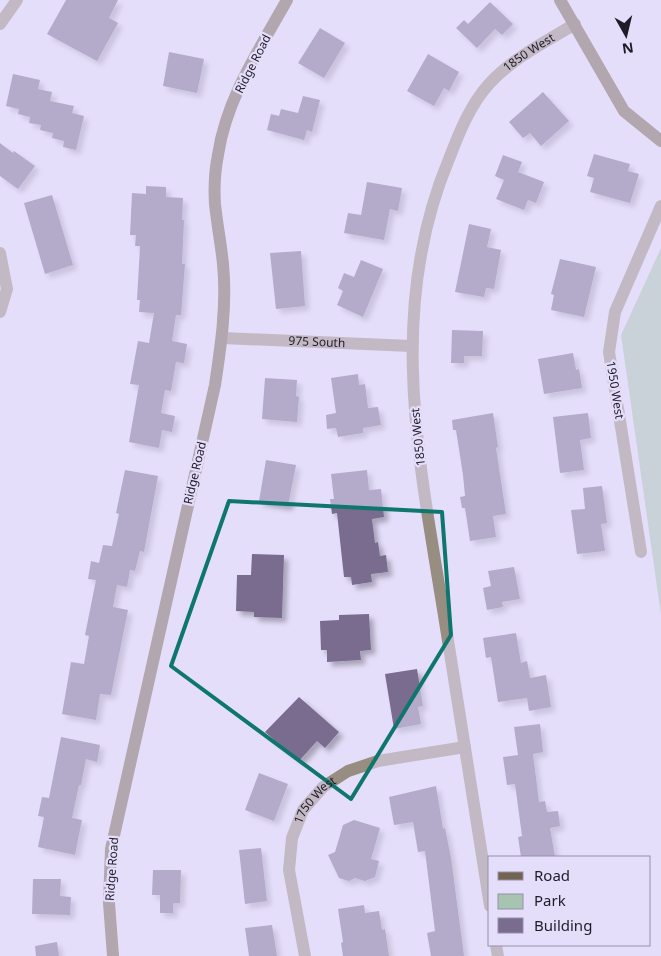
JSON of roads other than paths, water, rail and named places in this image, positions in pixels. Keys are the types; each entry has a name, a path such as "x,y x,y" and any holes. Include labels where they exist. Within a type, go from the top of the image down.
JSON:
{"street":[{"path":"0,24 17,0"},
{"name":"Ridge Road","path":"113,956 109,903 111,849 213,395 222,338 225,304 223,265 215,202 218,155 226,120 248,68 287,0"},
{"path":"560,0 624,111 661,141"},
{"name":"1850 West","path":"488,893 417,443 411,346 416,279 427,222 444,170 466,118 489,84 520,57 574,24"},
{"name":"1950 West","path":"641,552 610,352 615,312 661,206"},
{"path":"0,253 7,289 0,312"},
{"name":"975 South","path":"222,338 411,346"},
{"name":"1750 West","path":"305,956 290,870 292,838 304,810 323,786 348,771 378,761 465,747"}]}
